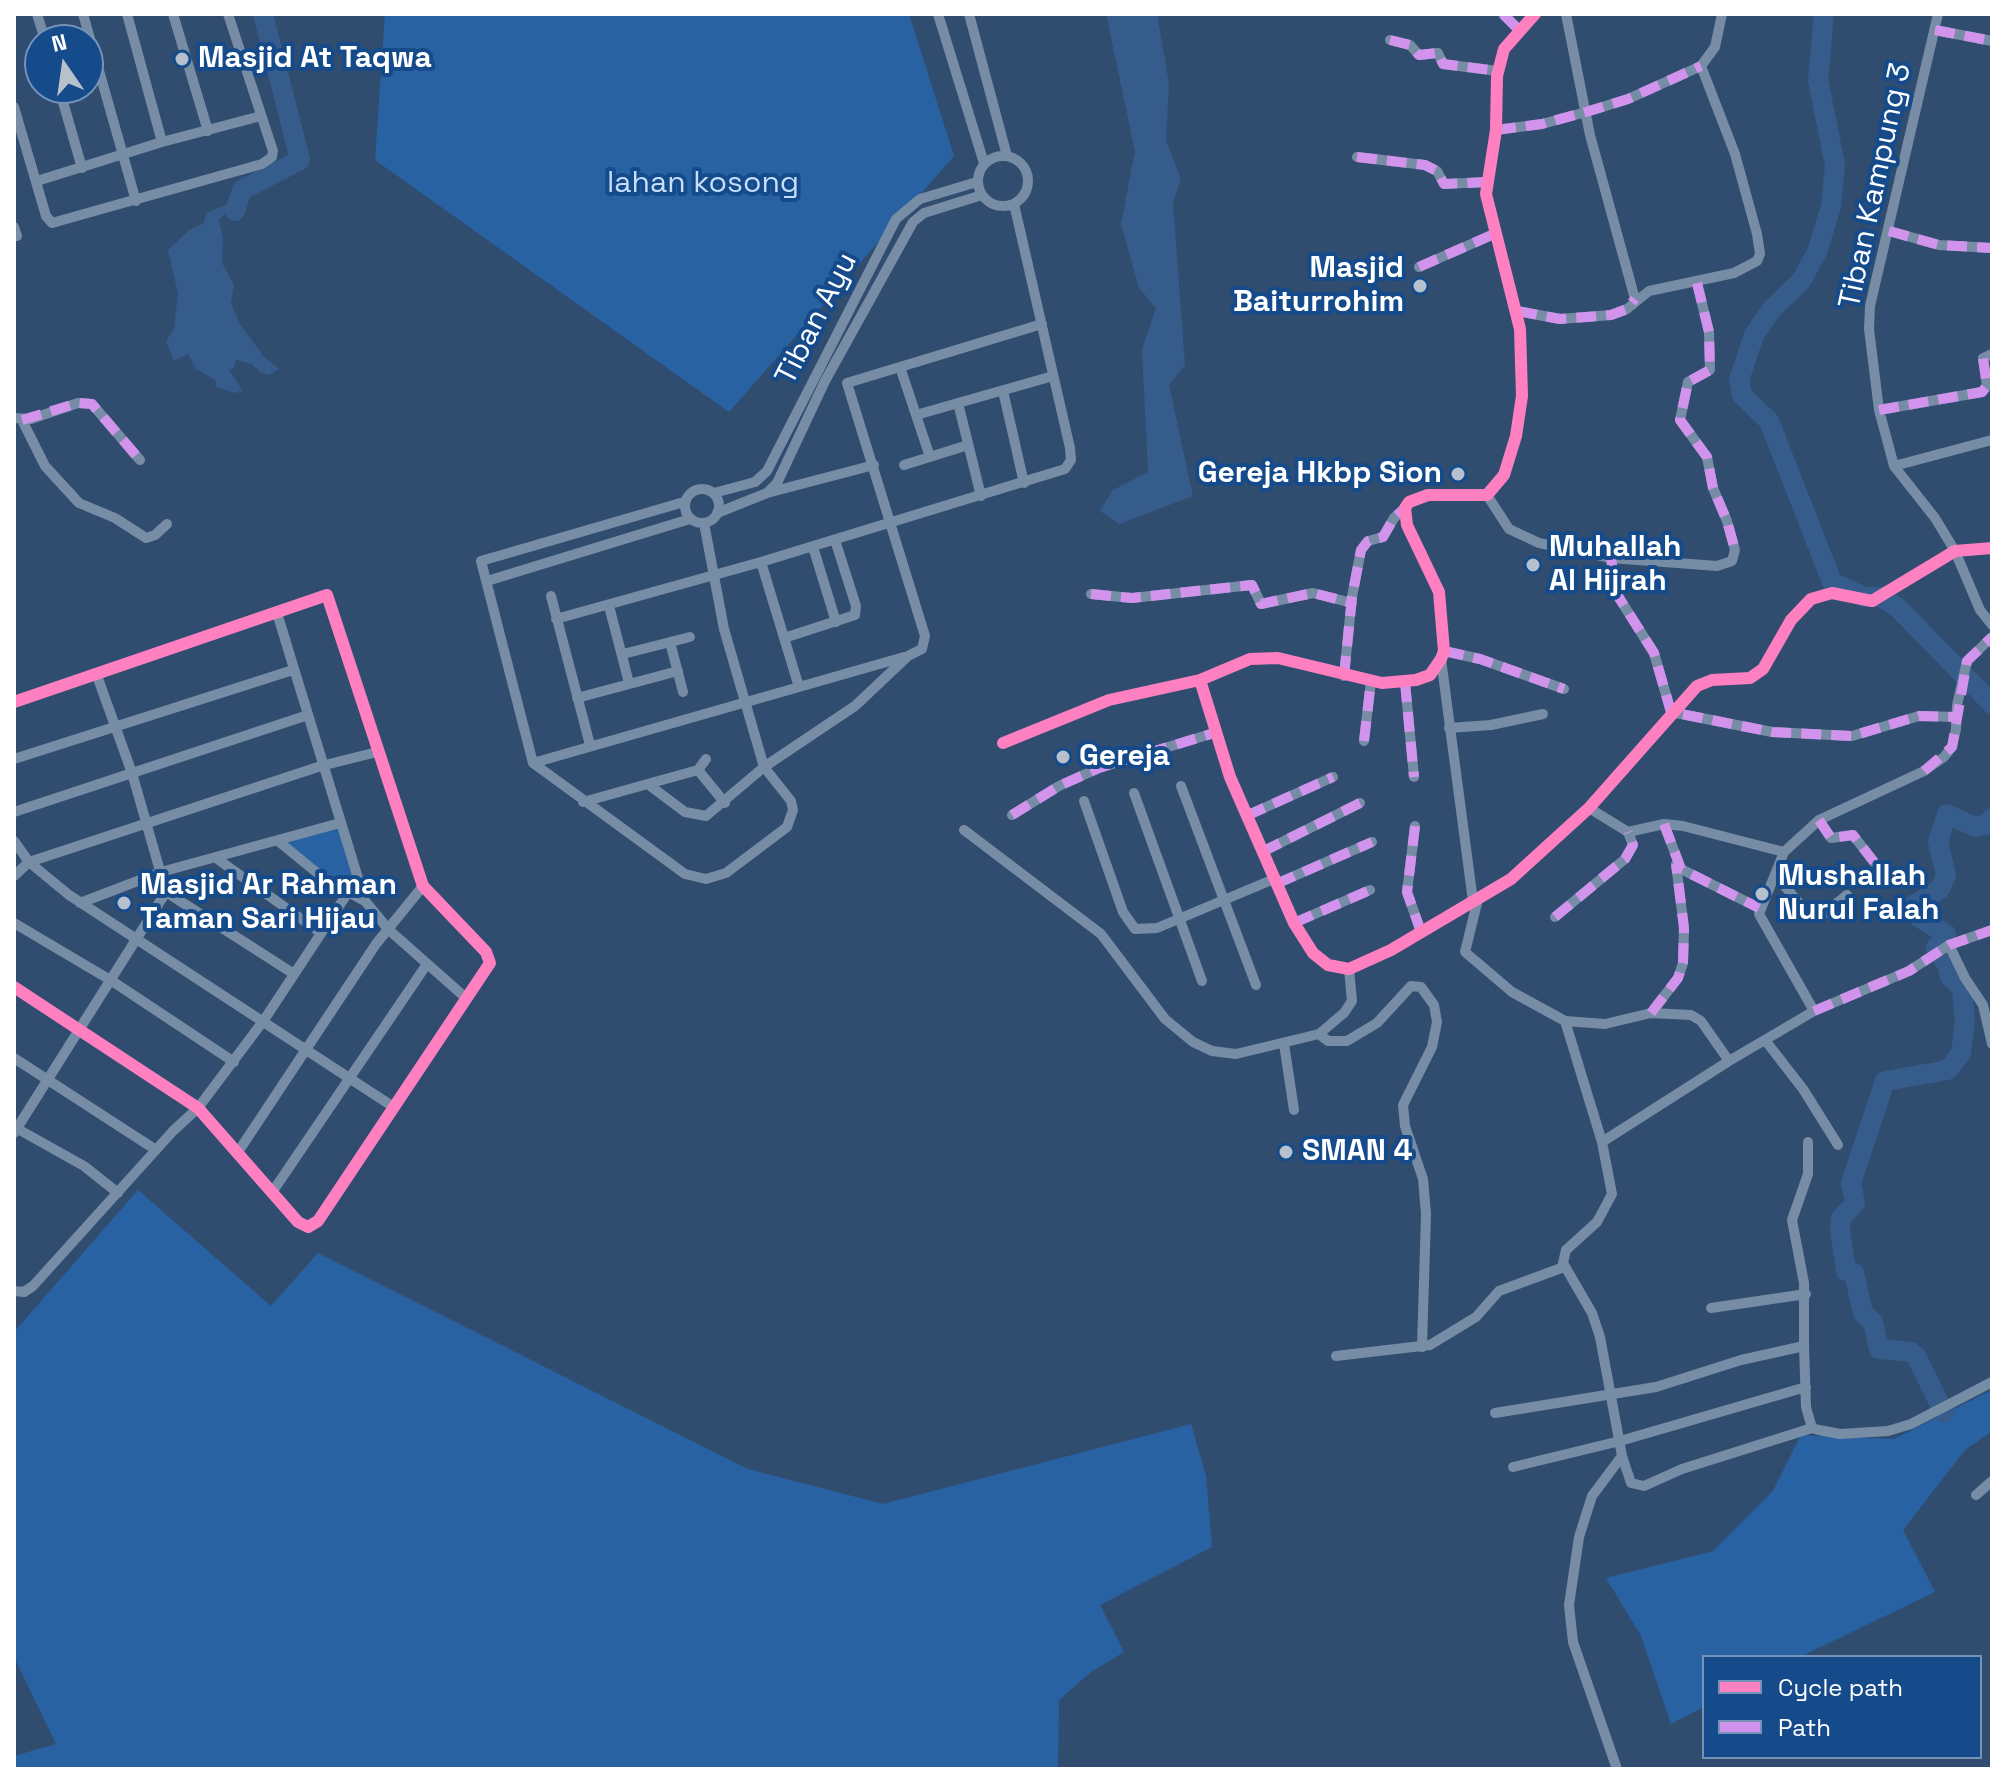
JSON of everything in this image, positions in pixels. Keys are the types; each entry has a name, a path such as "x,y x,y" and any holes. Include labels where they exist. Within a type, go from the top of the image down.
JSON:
{"street":[{"path":"83,14 136,201"},
{"path":"127,14 162,142"},
{"path":"173,14 208,131"},
{"path":"14,107 46,216 52,223 269,160 273,151 228,14"},
{"path":"938,14 984,163 977,182 982,195 996,205 1014,204 1026,191 1029,182 1023,165 1007,156 969,14"},
{"path":"1503,14 1519,30"},
{"path":"1344,676 1362,547 1383,537 1394,518 1409,502 1428,495 1487,495 1504,475 1516,436 1522,396 1517,311 1494,234 1487,182 1496,130 1498,71 1504,49 1535,14"},
{"path":"1566,14 1586,112 1635,299"},
{"path":"1496,130 1542,124 1628,99 1701,66 1715,47 1722,14"},
{"name":"Tiban Kampung 3","path":"1938,14 1869,329 1879,410 1894,466 1935,518 1955,551 1970,590 1992,625"},
{"path":"1935,30 1992,41"},
{"path":"1390,40 1410,45 1419,55 1438,53 1443,64 1498,71"},
{"path":"1517,311 1560,319 1611,315 1627,309 1635,299 1649,291 1697,283 1749,266 1760,254 1735,154 1706,71 1701,66"},
{"path":"64,104 82,168"},
{"path":"37,181 162,142 261,116"},
{"path":"984,163 1007,156"},
{"path":"1357,157 1425,165 1437,171 1444,184 1487,182"},
{"name":"Tiban Ayu","path":"714,493 755,482 767,471 896,219 920,199 977,182"},
{"name":"Tiban Ayu","path":"767,493 777,483 825,381 913,222 924,213 982,195"},
{"path":"556,619 813,547 1065,469 1071,460 1014,204"},
{"path":"1889,231 1939,245 1992,248"},
{"path":"1419,267 1494,234"},
{"path":"1487,495 1503,521 1519,534 1539,543 1611,558 1717,566 1725,565 1735,556 1727,521 1713,488 1707,457 1680,420 1688,382 1710,370 1709,332 1697,283"},
{"path":"825,381 847,383 1042,324"},
{"path":"1879,410 1982,392 1987,386 1983,358 1992,354"},
{"path":"900,367 930,457"},
{"path":"916,415 1053,376"},
{"path":"533,763 745,704 908,656 922,649 925,636 847,383"},
{"path":"1003,391 1024,483"},
{"path":"140,460 92,404 78,403 18,419 45,466 79,503 115,518 146,538 155,535 167,524"},
{"path":"958,403 981,496"},
{"path":"1894,466 1992,440"},
{"path":"904,465 968,445"},
{"path":"704,523 717,513 767,493 874,465"},
{"path":"704,523 712,575 764,767 791,801 790,822 726,873 706,879 685,874 533,763 481,561 684,502 693,490 700,488 714,493 719,506 717,513"},
{"path":"684,502 690,519"},
{"path":"1405,508 1407,525 1439,592 1449,728 1475,900 1465,952 1512,992 1565,1021 1605,1024 1651,1013 1691,1015 1701,1021 1729,1061"},
{"path":"487,581 690,519 704,523"},
{"path":"784,638 853,617 856,610 835,540"},
{"path":"813,547 836,622"},
{"path":"1200,680 1214,733 1246,816 1294,923 1313,953 1328,965 1349,969 1475,900 1547,849 1589,808 1671,712 1703,683 1750,678 1763,669 1791,620 1811,599 1832,593 1872,601 1955,551 1992,548"},
{"path":"1611,558 1616,593 1654,653 1671,712"},
{"path":"761,562 799,687"},
{"path":"1091,594 1132,598 1252,585 1261,604 1313,593 1352,603"},
{"path":"14,702 327,595 423,886 489,957 490,968 392,1106 314,1225 298,1222 198,1108 14,987"},
{"path":"551,596 590,745"},
{"path":"609,606 629,683"},
{"path":"277,613 321,766 365,901"},
{"path":"623,654 690,637"},
{"path":"1814,1011 1762,922 1759,908 1784,852 1819,820 1924,771 1944,757 1952,747 1967,661 1992,637"},
{"path":"670,642 683,692"},
{"path":"1003,743 1109,700 1200,680 1263,657 1371,681 1405,682 1430,675 1443,655"},
{"path":"1443,655 1480,659 1564,689"},
{"path":"649,785 675,806 698,817 706,816 764,767 855,706 908,656"},
{"path":"14,759 115,724 293,670"},
{"path":"577,698 678,671"},
{"path":"96,673 132,773 166,892 294,974"},
{"path":"1364,741 1371,681"},
{"path":"1405,682 1414,777"},
{"path":"1671,712 1772,732 1852,736 1919,716 1957,717"},
{"path":"1449,728 1491,725 1543,714"},
{"path":"14,812 308,715"},
{"path":"1012,815 1059,786 1099,768 1214,733"},
{"path":"14,876 29,862 321,766 377,752"},
{"path":"583,802 698,770 706,759"},
{"path":"698,770 725,803"},
{"path":"1246,816 1333,777"},
{"path":"1181,786 1256,985"},
{"path":"1134,793 1202,981"},
{"path":"1084,801 1129,924 1143,930 1275,882 1372,842"},
{"path":"1262,852 1360,803"},
{"path":"1555,917 1625,859 1633,845 1628,832 1589,808"},
{"path":"1819,820 1831,838 1853,835 1874,862"},
{"path":"80,903 161,872 340,823"},
{"path":"1628,832 1664,824 1689,827 1784,852"},
{"path":"1651,1013 1678,978 1683,963 1684,928 1676,864 1664,824"},
{"path":"1415,826 1407,892 1421,932"},
{"path":"964,830 1101,934 1165,1019 1193,1042 1223,1054 1284,1044 1319,1034 1344,1013 1352,1001 1349,969"},
{"path":"14,841 29,862 80,903 139,938 392,1106"},
{"path":"278,841 327,881 365,901 389,930 466,998"},
{"path":"216,858 321,933"},
{"path":"1676,864 1759,908"},
{"path":"1775,874 1811,918 1820,917 1847,895"},
{"path":"238,1152 309,1050 376,944 423,886"},
{"path":"1294,923 1370,890"},
{"path":"14,1291 24,1292 33,1286 198,1108 264,1020 349,891"},
{"path":"118,1193 84,1166 15,1130 51,1081 166,892"},
{"path":"14,923 112,981 234,1062"},
{"path":"1602,1142 1814,1011 1890,980 1946,946 1992,930"},
{"path":"1946,946 1983,1005 1992,1044"},
{"path":"273,1191 427,964"},
{"path":"1319,1034 1328,1041 1347,1041 1377,1023 1411,986 1421,987 1434,1005 1437,1022 1432,1047 1403,1105 1424,1190 1422,1347"},
{"path":"1565,1021 1602,1142 1612,1194 1597,1222 1566,1250 1564,1267 1592,1313 1600,1337 1628,1480 1639,1487 1682,1469 1812,1428 1840,1434 1888,1431 1911,1424 1992,1382"},
{"path":"1765,1040 1803,1089 1838,1145"},
{"path":"1284,1044 1294,1110"},
{"path":"14,1058 156,1150"},
{"path":"1808,1142 1808,1174 1792,1220 1806,1294 1804,1346 1812,1428"},
{"path":"1336,1356 1422,1347 1476,1317 1499,1291 1564,1267"},
{"path":"1711,1308 1806,1294"},
{"path":"1495,1413 1656,1387 1741,1360 1804,1346"},
{"path":"1513,1467 1620,1441 1806,1387"},
{"path":"1616,1769 1573,1642 1569,1605 1579,1537 1592,1496 1622,1456"},
{"path":"1976,1495 1992,1481"}],"green space":[{"name":"lahan kosong","path":"385,14 909,14 954,156 729,412 375,160"},
{"path":"340,823 362,899 278,841"},
{"path":"138,1190 271,1306 318,1253 748,1469 883,1504 1191,1424 1206,1476 1212,1547 1100,1605 1124,1652 1091,1672 1059,1700 1058,1769 14,1769 14,1756 56,1744 14,1657 14,1332"},
{"path":"1990,1391 1992,1431 1965,1450 1903,1530 1935,1592 1804,1655 1702,1655 1702,1708 1671,1724 1641,1636 1606,1578 1713,1551 1773,1491 1801,1435 1894,1439"}],"shaded area":[{"path":"1106,14 1157,14 1169,83 1166,140 1181,179 1173,202 1185,365 1169,385 1193,496 1119,524 1100,511 1113,490 1148,472 1142,349 1156,308 1139,288 1121,224 1135,151"},
{"path":"225,205 235,211 227,212 219,220 223,238 222,263 234,285 231,303 240,324 264,357 279,369 269,375 261,373 252,364 236,360 234,368 229,370 243,391 234,393 217,387 215,380 196,369 188,354 174,361 166,341 174,328 178,294 168,250 189,230 204,223 206,213"}],"waterway":[{"path":"235,211 242,190 300,160 263,14"},
{"path":"1824,14 1818,80 1835,165 1831,206 1817,252 1801,281 1772,309 1754,335 1739,380 1742,395 1769,421 1832,582 1864,597 1882,597 1898,608 1992,704"},
{"path":"1944,1413 1916,1356 1911,1352 1879,1349 1873,1322 1863,1313 1854,1273 1846,1271 1840,1230 1841,1218 1855,1203 1851,1183 1885,1081 1948,1070 1961,1053 1965,1022 1962,988 1950,977 1948,966 1936,948 1946,934 1917,916 1914,905 1940,889 1946,876 1938,842 1947,814 1975,827 1988,824 1992,818"}],"marked path":[{"path":"1503,14 1519,30"},
{"path":"1935,30 1992,41"},
{"path":"1390,40 1410,45 1419,55 1438,53 1443,64 1498,71"},
{"path":"1496,130 1542,124 1628,99 1701,66"},
{"path":"1357,157 1425,165 1437,171 1444,184 1487,182"},
{"path":"1889,231 1939,245 1992,248"},
{"path":"1419,267 1494,234"},
{"path":"1697,283 1709,332 1710,370 1688,382 1680,420 1707,457 1713,488 1735,550"},
{"path":"1517,311 1560,319 1611,315 1627,309 1635,299"},
{"path":"1879,410 1982,392 1987,386 1983,358 1992,354"},
{"path":"22,420 78,403 92,404 140,460"},
{"path":"1344,676 1352,597 1361,550 1368,541 1383,537 1394,518 1405,508"},
{"path":"1611,558 1616,593 1654,653 1671,712 1772,732 1852,736 1919,716 1957,717"},
{"path":"1091,594 1132,598 1252,585 1261,604 1313,593 1352,603"},
{"path":"1924,771 1952,747 1967,661 1992,637"},
{"path":"1444,651 1480,659 1564,689"},
{"path":"1364,741 1371,681"},
{"path":"1405,682 1414,777"},
{"path":"1012,815 1059,786 1099,768 1214,733"},
{"path":"1246,816 1333,777"},
{"path":"1262,852 1360,803"},
{"path":"1819,820 1831,838 1853,835 1874,862"},
{"path":"1664,824 1681,869 1759,908"},
{"path":"1415,826 1407,892 1421,932"},
{"path":"1555,917 1625,859 1633,845 1628,832"},
{"path":"1276,884 1372,842"},
{"path":"1651,1013 1678,978 1683,963 1684,928 1676,864"},
{"path":"1294,923 1370,890"},
{"path":"1814,1011 1909,971 1949,945 1992,930"}],"cycle path":[{"path":"1003,743 1109,700 1200,680 1250,659 1278,658 1382,683 1416,680 1430,675 1444,651 1439,592 1407,525 1405,508 1409,502 1428,495 1487,495 1504,475 1516,436 1522,396 1520,329 1486,194 1496,130 1497,76 1504,49 1535,14"},
{"path":"1200,680 1230,777 1294,923 1313,953 1328,965 1349,969 1391,950 1511,879 1589,808 1697,686 1712,680 1750,678 1763,669 1791,620 1811,599 1832,593 1872,601 1955,551 1992,548"},
{"path":"14,702 327,595 423,886 486,952 490,963 318,1221 308,1227 298,1222 198,1108 14,987"}],"place":[{"name":"Masjid At Taqwa","path":"182,59"},
{"name":"Masjid Baiturrohim","path":"1420,286"},
{"name":"Gereja Hkbp Sion","path":"1458,474"},
{"name":"Muhallah Al Hijrah","path":"1533,565"},
{"name":"Gereja","path":"1063,757"},
{"name":"Mushallah Nurul Falah","path":"1762,894"},
{"name":"Masjid Ar Rahman Taman Sari Hijau","path":"124,903"},
{"name":"SMAN 4","path":"1286,1152"}]}
